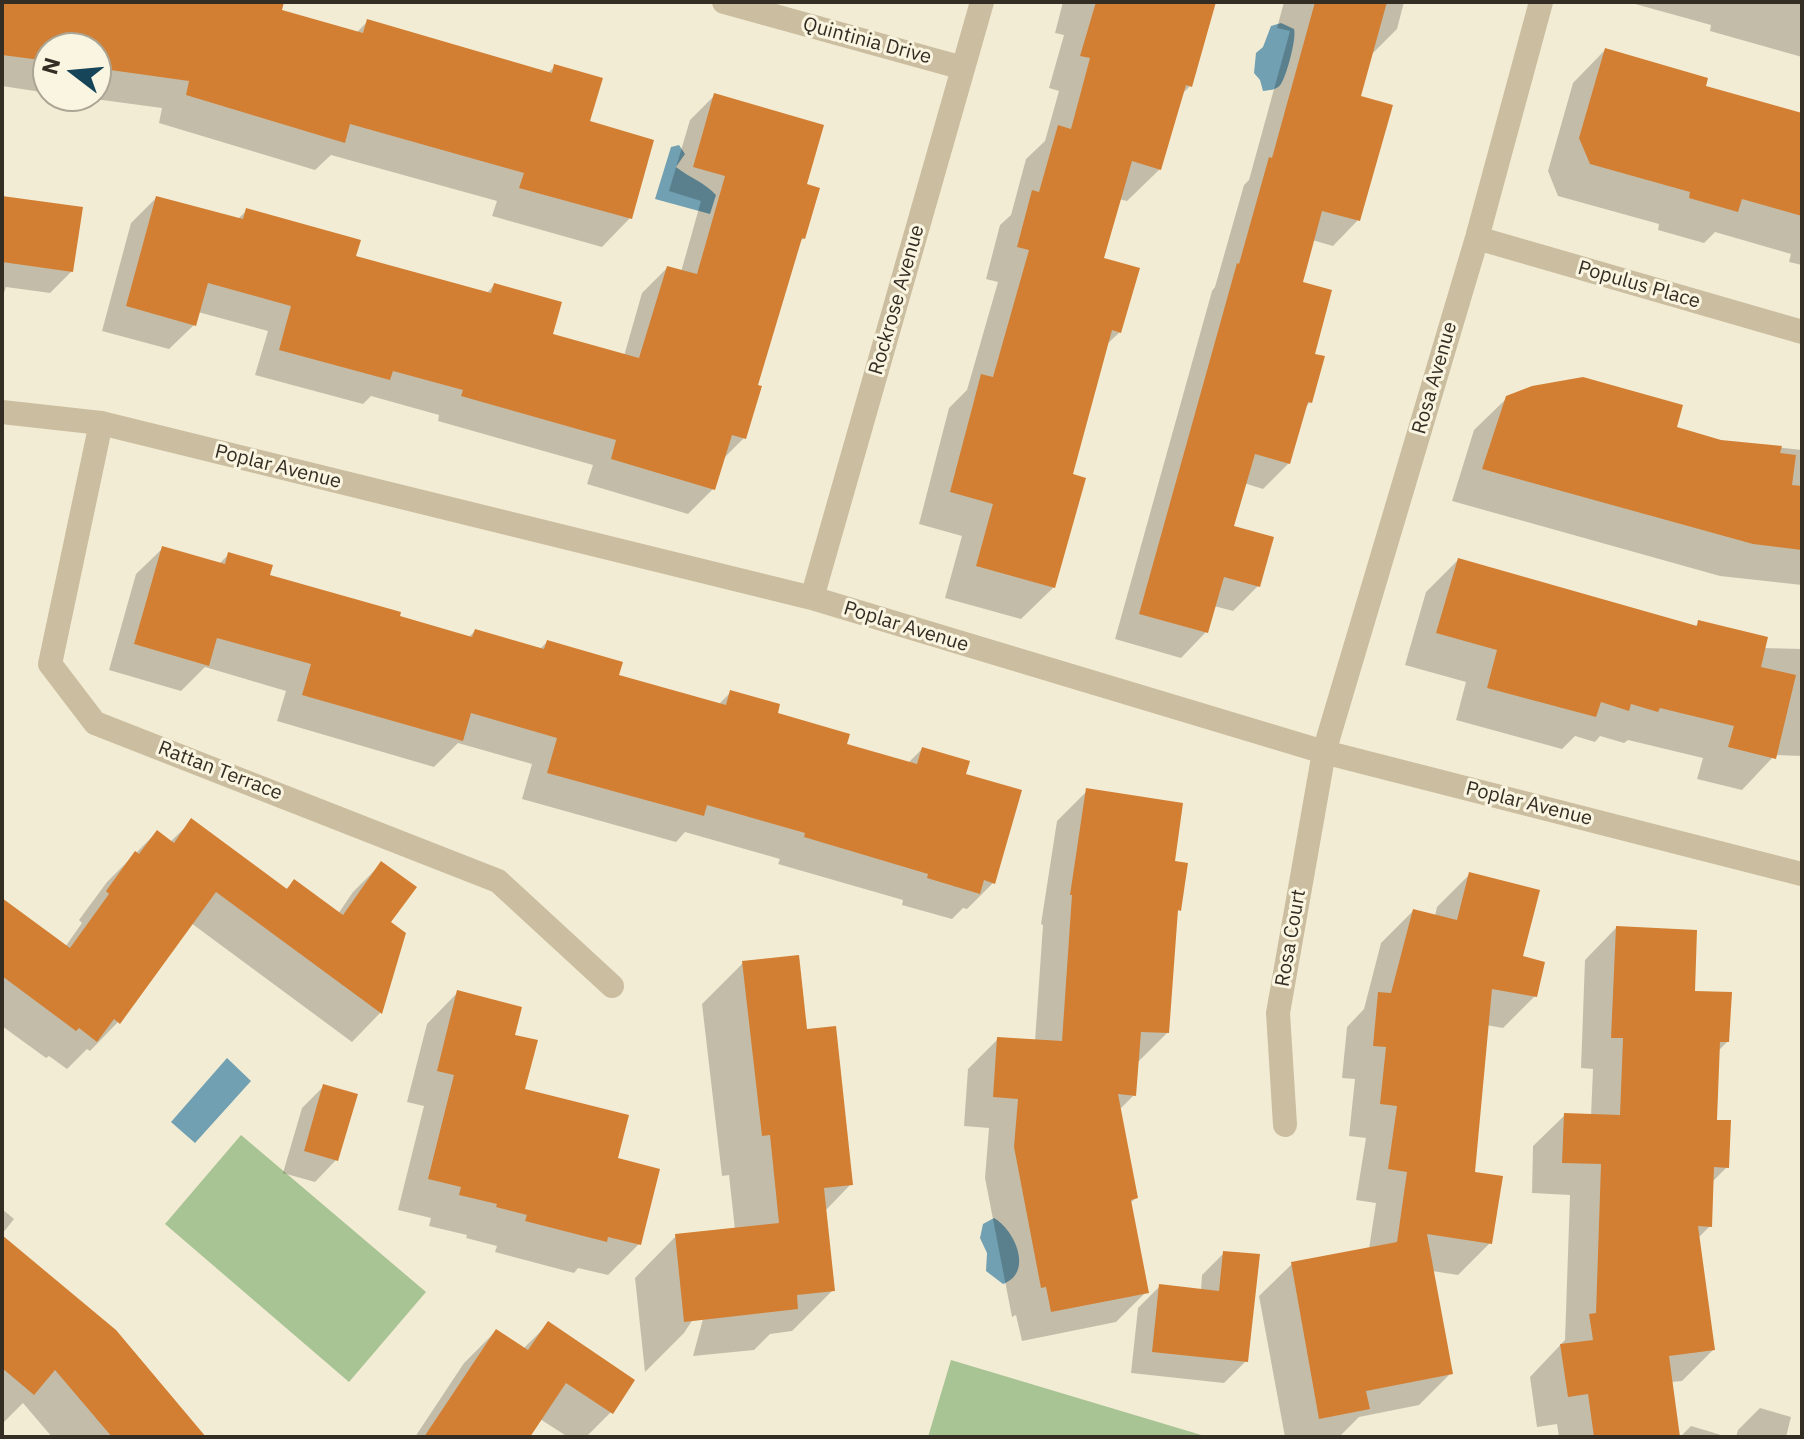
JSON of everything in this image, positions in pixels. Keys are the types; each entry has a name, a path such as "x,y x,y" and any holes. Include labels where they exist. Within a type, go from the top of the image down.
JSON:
{"street":[{"name":"Quintinia Drive","path":"724,2 963,68"},
{"name":"Rockrose Avenue","path":"812,598 982,2"},
{"name":"Rosa Avenue","path":"1324,752 1477,238 1541,2"},
{"name":"Populus Place","path":"1477,238 1802,332"},
{"name":"Poplar Avenue","path":"2,412 101,423 812,598 1324,752 1802,874"},
{"name":"Rattan Terrace","path":"101,423 50,664 95,723 498,881 612,986"},
{"name":"Rosa Court","path":"1285,1125 1278,1013 1324,752"}],"green space":[{"path":"241,1135 426,1292 349,1382 165,1224"},
{"path":"951,1360 1208,1437 928,1437"}],"water":[{"path":"1281,23 1294,29 1286,74 1275,89 1263,91 1254,73 1256,53 1263,47 1271,26"},
{"path":"679,145 685,154 676,167 716,195 710,214 655,199 671,147"},
{"path":"227,1058 251,1081 195,1143 171,1122"},
{"path":"994,1218 1009,1232 1018,1251 1018,1271 1003,1284 986,1271 987,1253 980,1238 983,1224"}],"building":[{"path":"2,2 284,2 282,10 363,33 367,19 552,73 554,64 603,78 590,121 654,140 632,219 519,188 524,173 350,124 345,143 186,95 189,81 112,70 112,32 32,32 32,59 2,55"},
{"path":"1096,2 1216,2 1192,87 1186,85 1161,170 1132,161 1104,258 1140,268 1121,333 1112,330 1073,474 1086,478 1055,588 976,566 993,504 950,492 981,374 993,377 1029,250 1017,247 1032,190 1039,192 1058,125 1071,129 1090,58 1080,56"},
{"path":"1315,2 1387,2 1361,96 1393,105 1360,221 1322,211 1303,282 1332,290 1315,354 1325,356 1290,464 1255,454 1234,526 1274,537 1260,587 1224,577 1208,633 1139,614 1237,263 1269,157 1272,158"},
{"path":"1605,48 1708,78 1706,86 1802,113 1802,216 1742,199 1738,212 1689,198 1690,192 1590,164 1579,138"},
{"path":"714,93 824,125 807,184 820,188 758,385 762,386 746,439 732,435 715,490 611,459 616,440 461,396 463,390 393,371 390,380 279,350 291,306 208,283 196,326 126,306 156,196 243,219 246,208 361,240 356,256 491,293 494,283 562,302 553,334 639,358 667,266 697,274 725,176 693,167"},
{"path":"2,196 83,207 73,272 2,262"},
{"path":"1583,377 1683,405 1677,427 1721,440 1782,446 1780,453 1796,455 1792,485 1802,486 1802,550 1753,544 1482,469 1506,396 1532,386"},
{"path":"162,546 225,564 228,552 273,565 270,575 401,612 400,616 472,637 475,629 544,649 547,640 623,662 619,675 726,705 730,690 780,704 778,713 850,734 847,744 917,764 922,747 970,761 966,774 1022,790 995,884 984,880 980,894 927,878 928,874 804,837 805,833 707,805 704,816 547,773 557,738 471,713 463,741 302,695 311,664 217,638 209,666 134,644"},
{"path":"1458,558 1697,626 1698,620 1768,637 1761,667 1796,675 1776,759 1728,747 1734,726 1660,708 1658,712 1631,704 1629,711 1601,702 1596,717 1487,688 1497,650 1436,633"},
{"path":"1086,788 1183,803 1175,861 1188,863 1181,911 1178,910 1169,1033 1141,1032 1136,1096 1118,1094 1138,1198 1131,1200 1149,1293 1051,1312 1046,1287 1041,1288 1014,1147 1018,1099 993,1097 997,1037 1062,1041 1070,895"},
{"path":"191,818 287,889 294,879 343,915 381,861 417,887 391,922 406,933 382,1014 216,892 120,1024 114,1019 97,1042 79,1028 76,1031 2,976 2,898 70,948 135,851 139,854 157,830 174,843"},
{"path":"1469,872 1540,890 1523,956 1545,962 1537,997 1492,989 1475,1172 1503,1176 1492,1244 1427,1234 1453,1374 1366,1391 1370,1409 1319,1419 1291,1262 1397,1242 1407,1172 1388,1169 1397,1106 1380,1104 1386,1047 1373,1046 1378,992 1391,993 1413,909 1457,920"},
{"path":"1616,926 1697,930 1695,991 1732,992 1729,1042 1720,1042 1717,1120 1731,1120 1729,1168 1714,1167 1712,1227 1698,1226 1715,1350 1669,1356 1680,1437 1594,1437 1588,1394 1568,1397 1560,1344 1593,1340 1589,1314 1596,1313 1601,1164 1562,1163 1564,1113 1620,1115 1623,1038 1611,1038"},
{"path":"799,955 807,1029 836,1026 853,1185 824,1188 835,1291 797,1295 798,1309 684,1322 675,1234 779,1223 770,1135 762,1136 742,961"},
{"path":"457,990 522,1007 515,1035 538,1040 525,1089 629,1115 618,1158 660,1169 641,1245 608,1237 607,1242 525,1221 527,1215 459,1195 461,1187 428,1179 454,1075 437,1071"},
{"path":"323,1084 358,1094 338,1161 304,1151"},
{"path":"2,1235 116,1330 206,1437 112,1437 55,1370 34,1395 2,1368"},
{"path":"1223,1251 1260,1254 1248,1362 1152,1352 1159,1284 1219,1291"},
{"path":"548,1321 635,1380 613,1414 566,1383 530,1437 424,1437 496,1329 528,1350"}]}
